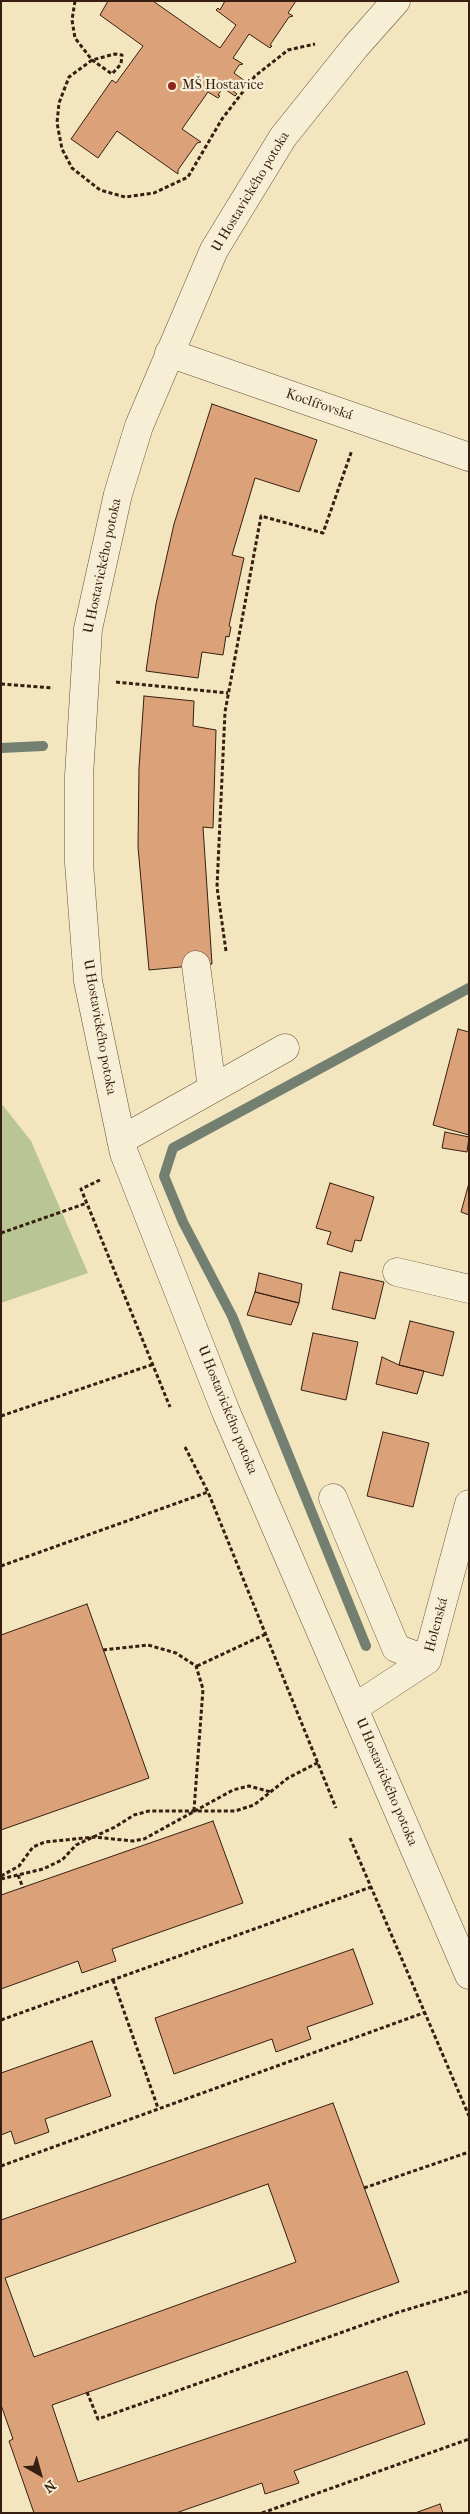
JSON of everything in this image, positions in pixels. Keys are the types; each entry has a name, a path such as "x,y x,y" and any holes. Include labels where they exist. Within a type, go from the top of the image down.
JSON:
{"street":[{"name":"U Hostavického potoka","path":"396,1 356,46 278,145 214,250 139,426 118,494 88,629 79,776 79,863 88,981 124,1153 226,1412 469,1975"},
{"name":"Koclířovská","path":"169,353 469,457"},
{"path":"196,965 212,1089"},
{"path":"121,1140 285,1048"},
{"path":"398,1272 469,1289"},
{"path":"333,1498 396,1648 427,1660"},
{"name":"Holenská","path":"354,1708 427,1660 469,1504"}],"path":[{"path":"75,1 72,20 75,38 92,60 112,74 121,64 122,55 115,54 92,60 69,77 59,103 57,124 62,149 72,168 100,190 125,197 154,194 188,177 222,119 255,76 288,50 319,43 356,46"},
{"path":"226,954 217,887 225,712 261,516 323,533 363,420"},
{"path":"85,679 228,693"},
{"path":"1,684 54,688"},
{"path":"1,1232 87,1202 170,1407"},
{"path":"1,1416 154,1364"},
{"path":"185,1447 208,1492 320,1762 336,1808"},
{"path":"1,1566 208,1492"},
{"path":"196,1666 266,1634"},
{"path":"103,1650 148,1645 176,1653 196,1666 203,1688 194,1811"},
{"path":"1,1878 43,1869 62,1860 76,1845 134,1815 149,1811 235,1811 254,1804 288,1778 320,1762"},
{"path":"1,1878 19,1866 33,1846 45,1842 94,1837 134,1841 144,1839 233,1790 249,1786 270,1792"},
{"path":"350,1838 469,2116"},
{"path":"18,1875 23,1888"},
{"path":"1,2020 371,1887"},
{"path":"113,1980 158,2108"},
{"path":"1,2166 426,2012"},
{"path":"364,2188 469,2152"},
{"path":"87,2392 98,2419 399,2312 469,2292"},
{"path":"262,2513 469,2439"}],"green space":[{"path":"1,1103 31,1141 88,1273 1,1303"}],"building":[{"name":"MŠ Hostavice","path":"108,1 153,1 220,48 236,25 216,10 218,8 220,10 225,1 296,1 288,13 293,16 289,17 270,45 272,46 270,48 249,34 233,58 243,64 239,65 234,73 245,81 244,83 239,80 232,90 237,94 235,96 223,88 218,98 208,92 182,129 201,142 197,143 178,170 178,174 117,131 98,158 71,139 112,80 116,83 143,46 100,15"},
{"path":"212,404 317,440 299,492 255,478 232,555 244,558 229,626 231,627 229,637 226,636 223,655 202,652 198,678 146,671 156,604 174,524"},
{"path":"144,696 194,701 193,726 216,730 213,828 203,827 212,964 149,970 138,847 139,768"},
{"path":"458,1029 469,1032 469,1135 433,1125"},
{"path":"445,1132 469,1137 467,1152 442,1148"},
{"path":"330,1183 374,1197 361,1241 355,1240 352,1252 327,1244 331,1232 316,1228"},
{"path":"469,1183 469,1215 461,1212"},
{"path":"340,1272 384,1282 375,1319 332,1309"},
{"path":"259,1273 302,1284 299,1303 255,1292"},
{"path":"255,1292 299,1303 291,1325 247,1315"},
{"path":"410,1321 454,1332 443,1376 399,1365"},
{"path":"313,1333 358,1342 346,1400 301,1390"},
{"path":"382,1357 399,1365 424,1371 417,1394 376,1384"},
{"path":"383,1432 429,1443 413,1507 367,1496"},
{"path":"87,1604 149,1778 1,1830 1,1635"},
{"path":"213,1821 243,1903 112,1949 116,1961 82,1973 78,1961 1,1989 1,1895"},
{"path":"353,1949 373,2004 307,2027 311,2039 276,2052 272,2039 174,2074 155,2018"},
{"path":"92,2041 111,2096 45,2119 49,2132 15,2144 11,2131 1,2135 1,2073"},
{"path":"333,2103 399,2282 52,2405 78,2482 407,2371 425,2424 294,2471 299,2483 265,2494 262,2483 176,2513 34,2513 9,2441 13,2439 1,2405 1,2220","holes":["268,2184 296,2262 34,2357 5,2278"]},
{"path":"440,2504 443,2513 415,2513"}],"waterway":[{"path":"1,748 43,746"},
{"path":"366,1646 232,1316 183,1222 164,1176 173,1148 469,988"}],"place":[{"name":"MŠ Hostavice","path":"172,86"}]}
